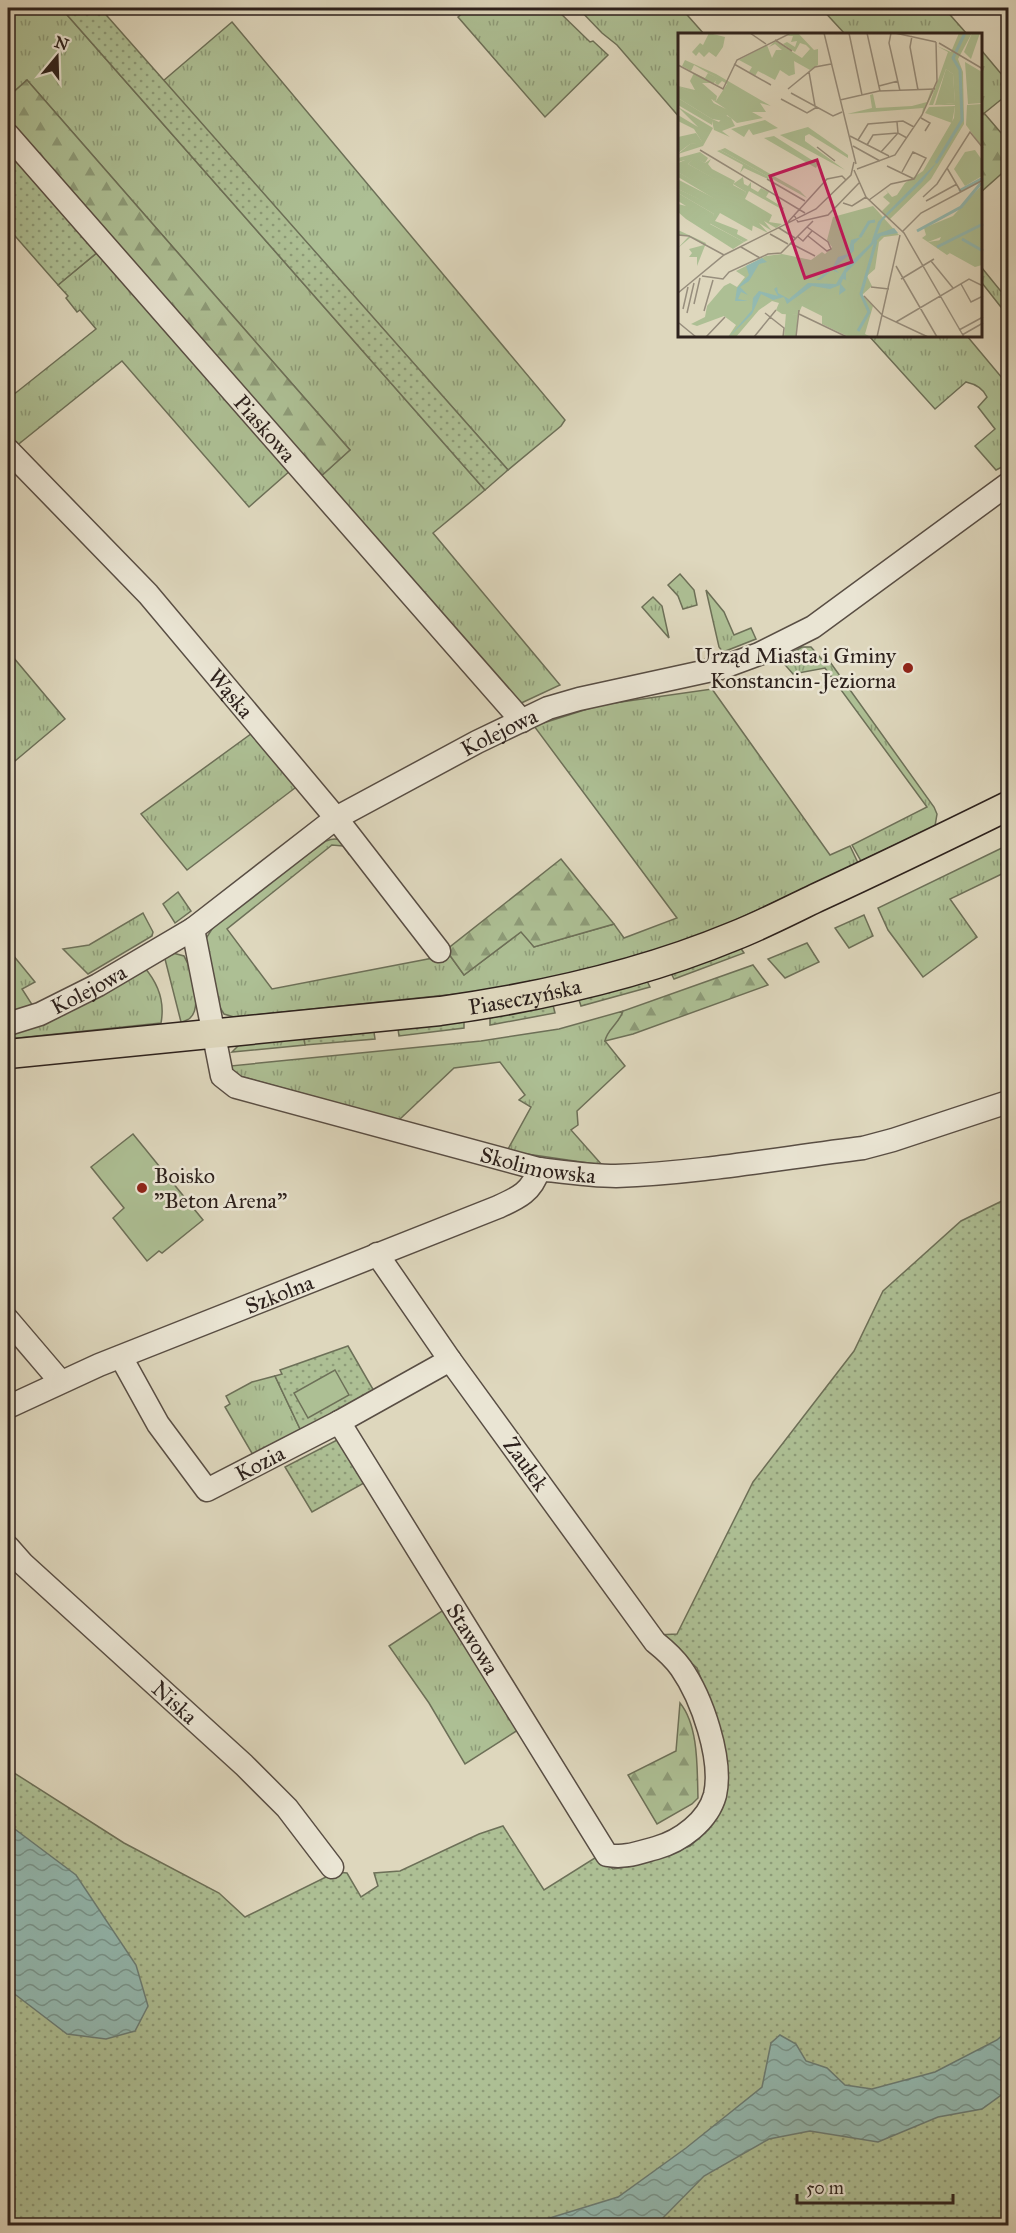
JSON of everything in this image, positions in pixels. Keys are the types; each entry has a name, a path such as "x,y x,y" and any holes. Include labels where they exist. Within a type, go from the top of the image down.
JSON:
{"main road":[{"name":"Piaseczyńska","path":"8,1054 440,1011 509,1002 587,984 663,962 734,936 1008,806"}],"street":[{"name":"Piaskowa","path":"8,135 522,721"},
{"name":"Wąska","path":"8,450 148,594 336,819 438,951"},
{"name":"Kolejowa","path":"8,1024 39,1014 98,986 193,929 336,819 477,742 548,708 721,668 759,654 813,627 1008,484"},
{"name":"Skolimowska","path":"193,929 222,1076 236,1087 539,1169 615,1176 661,1173 863,1148 1008,1102"},
{"name":"Szkolna","path":"8,1407 60,1382 121,1357 498,1207 523,1195 532,1187 539,1169"},
{"name":"Zaułek","path":"377,1254 450,1360 655,1642 681,1669 699,1702 712,1742 717,1778 715,1796 709,1811 695,1827 663,1846 622,1858 607,1855"},
{"path":"8,1320 60,1382"},
{"name":"Kozia","path":"121,1357 158,1424 207,1490 339,1422 450,1360"},
{"name":"Stawowa","path":"339,1422 607,1855"},
{"name":"Niska","path":"8,1547 23,1564 235,1757 287,1808 332,1868"}],"green space":[{"path":"8,8 61,8 485,490 433,533 560,685 517,705 319,478 350,450 27,80 8,97"},
{"path":"61,8 100,8 508,470 485,490"},
{"path":"469,8 555,8 590,42 593,41 608,55 545,117 458,17"},
{"path":"578,8 681,8 703,33 678,33 678,116 617,45"},
{"path":"821,8 944,8 966,33 844,33"},
{"path":"232,22 565,420 561,426 508,470 163,81"},
{"path":"983,52 1008,82 1008,94 983,114"},
{"path":"27,80 350,450 319,478 8,120 8,97"},
{"path":"983,114 1008,141 1008,168 983,190"},
{"path":"8,148 99,251 58,285 8,228"},
{"path":"99,251 291,470 249,507 122,361 15,447 8,439 8,399 96,329 80,310 77,312 66,298 68,296 58,285"},
{"path":"983,269 1008,300 1008,316 983,284"},
{"path":"871,338 969,338 1008,385 1008,464 996,470 975,446 995,429 978,407 987,397 976,385 966,382 935,409"},
{"path":"680,574 694,590 697,605 683,609 678,596 668,585"},
{"path":"706,590 724,612 734,635 751,628 756,639 723,652 719,647"},
{"path":"653,597 662,606 669,638 642,607"},
{"path":"802,647 811,647 826,664 830,662 934,807 937,814 935,826 861,861 852,845 927,807 825,668 793,674 780,659"},
{"path":"8,651 65,719 15,761 8,752"},
{"path":"712,689 830,855 850,846 858,863 712,931 654,951 554,978 476,992 234,1017 224,1014 216,1001 205,940 217,921 326,841 334,839 341,840 353,850 349,854 343,846 332,845 227,929 272,989 433,958 446,950 464,975 522,931 534,947 614,924 624,938 677,918 534,726 600,705"},
{"path":"255,731 295,781 295,788 187,870 141,814"},
{"path":"1008,845 1008,871 950,899 977,937 923,977 888,930 878,908"},
{"path":"561,859 614,924 534,947 521,932 464,975 446,950"},
{"path":"178,892 191,911 175,923 163,904"},
{"path":"143,913 153,932 152,936 88,974 63,949 89,945"},
{"path":"864,915 873,936 849,948 835,928"},
{"path":"807,943 819,962 785,978 768,959"},
{"path":"740,947 744,953 674,979 671,973"},
{"path":"8,949 35,982 22,989 33,1006 8,1015"},
{"path":"169,952 184,956 195,987 194,1013 190,1018 181,1022 164,955"},
{"path":"753,965 768,985 633,1034 605,1041 623,1011"},
{"path":"144,967 159,993 162,1008 161,1023 8,1039 8,1032"},
{"path":"647,981 650,987 581,1006 579,1000"},
{"path":"553,1005 555,1013 490,1025 490,1018"},
{"path":"623,1011 621,1018 605,1041 625,1066 577,1111 578,1125 571,1130 602,1165 507,1151 531,1107 519,1100 525,1095 500,1062 454,1068 399,1120 236,1075 230,1066 481,1041 559,1029"},
{"path":"464,1021 464,1028 399,1036 398,1029"},
{"path":"374,1032 375,1039 305,1045 304,1038"},
{"path":"304,1038 305,1045 232,1052 240,1044"},
{"name":"Boisko \"Beton Arena\"","path":"133,1134 203,1220 162,1253 159,1251 147,1261 113,1218 124,1208 91,1167"},
{"path":"1008,1198 1008,2225 8,2225 8,1769 124,1843 219,1893 245,1917 336,1872 347,1873 361,1897 378,1886 374,1873 400,1871 479,1834 503,1826 544,1890 598,1856 613,1869 633,1866 690,1846 709,1829 728,1779 713,1712 697,1668 658,1635 677,1634 753,1482 854,1351 883,1291 961,1221"},
{"path":"348,1346 374,1391 301,1431 275,1376 282,1374 280,1370"},
{"path":"335,1370 349,1395 308,1418 294,1393"},
{"path":"275,1376 301,1431 253,1455 225,1407 230,1404 226,1396 252,1382"},
{"path":"339,1439 364,1483 312,1512 285,1467"},
{"path":"445,1609 518,1730 465,1764 429,1703 389,1646"},
{"path":"680,1703 691,1724 694,1736 698,1798 692,1804 657,1824 628,1775 676,1751"}],"water":[{"path":"8,1824 76,1875 136,1965 148,2006 135,2031 106,2039 67,2034 8,1989"},
{"path":"1008,2030 1008,2090 982,2109 938,2117 878,2142 810,2131 769,2139 704,2176 656,2225 527,2225 618,2197 686,2148 762,2087 771,2043 780,2035 796,2044 806,2061 827,2068 845,2085 872,2089 935,2072 997,2040"}],"place":[{"name":"Urząd Miasta i Gminy Konstancin-Jeziorna","path":"908,668"},
{"name":"Boisko \"Beton Arena\"","path":"142,1188"}]}
